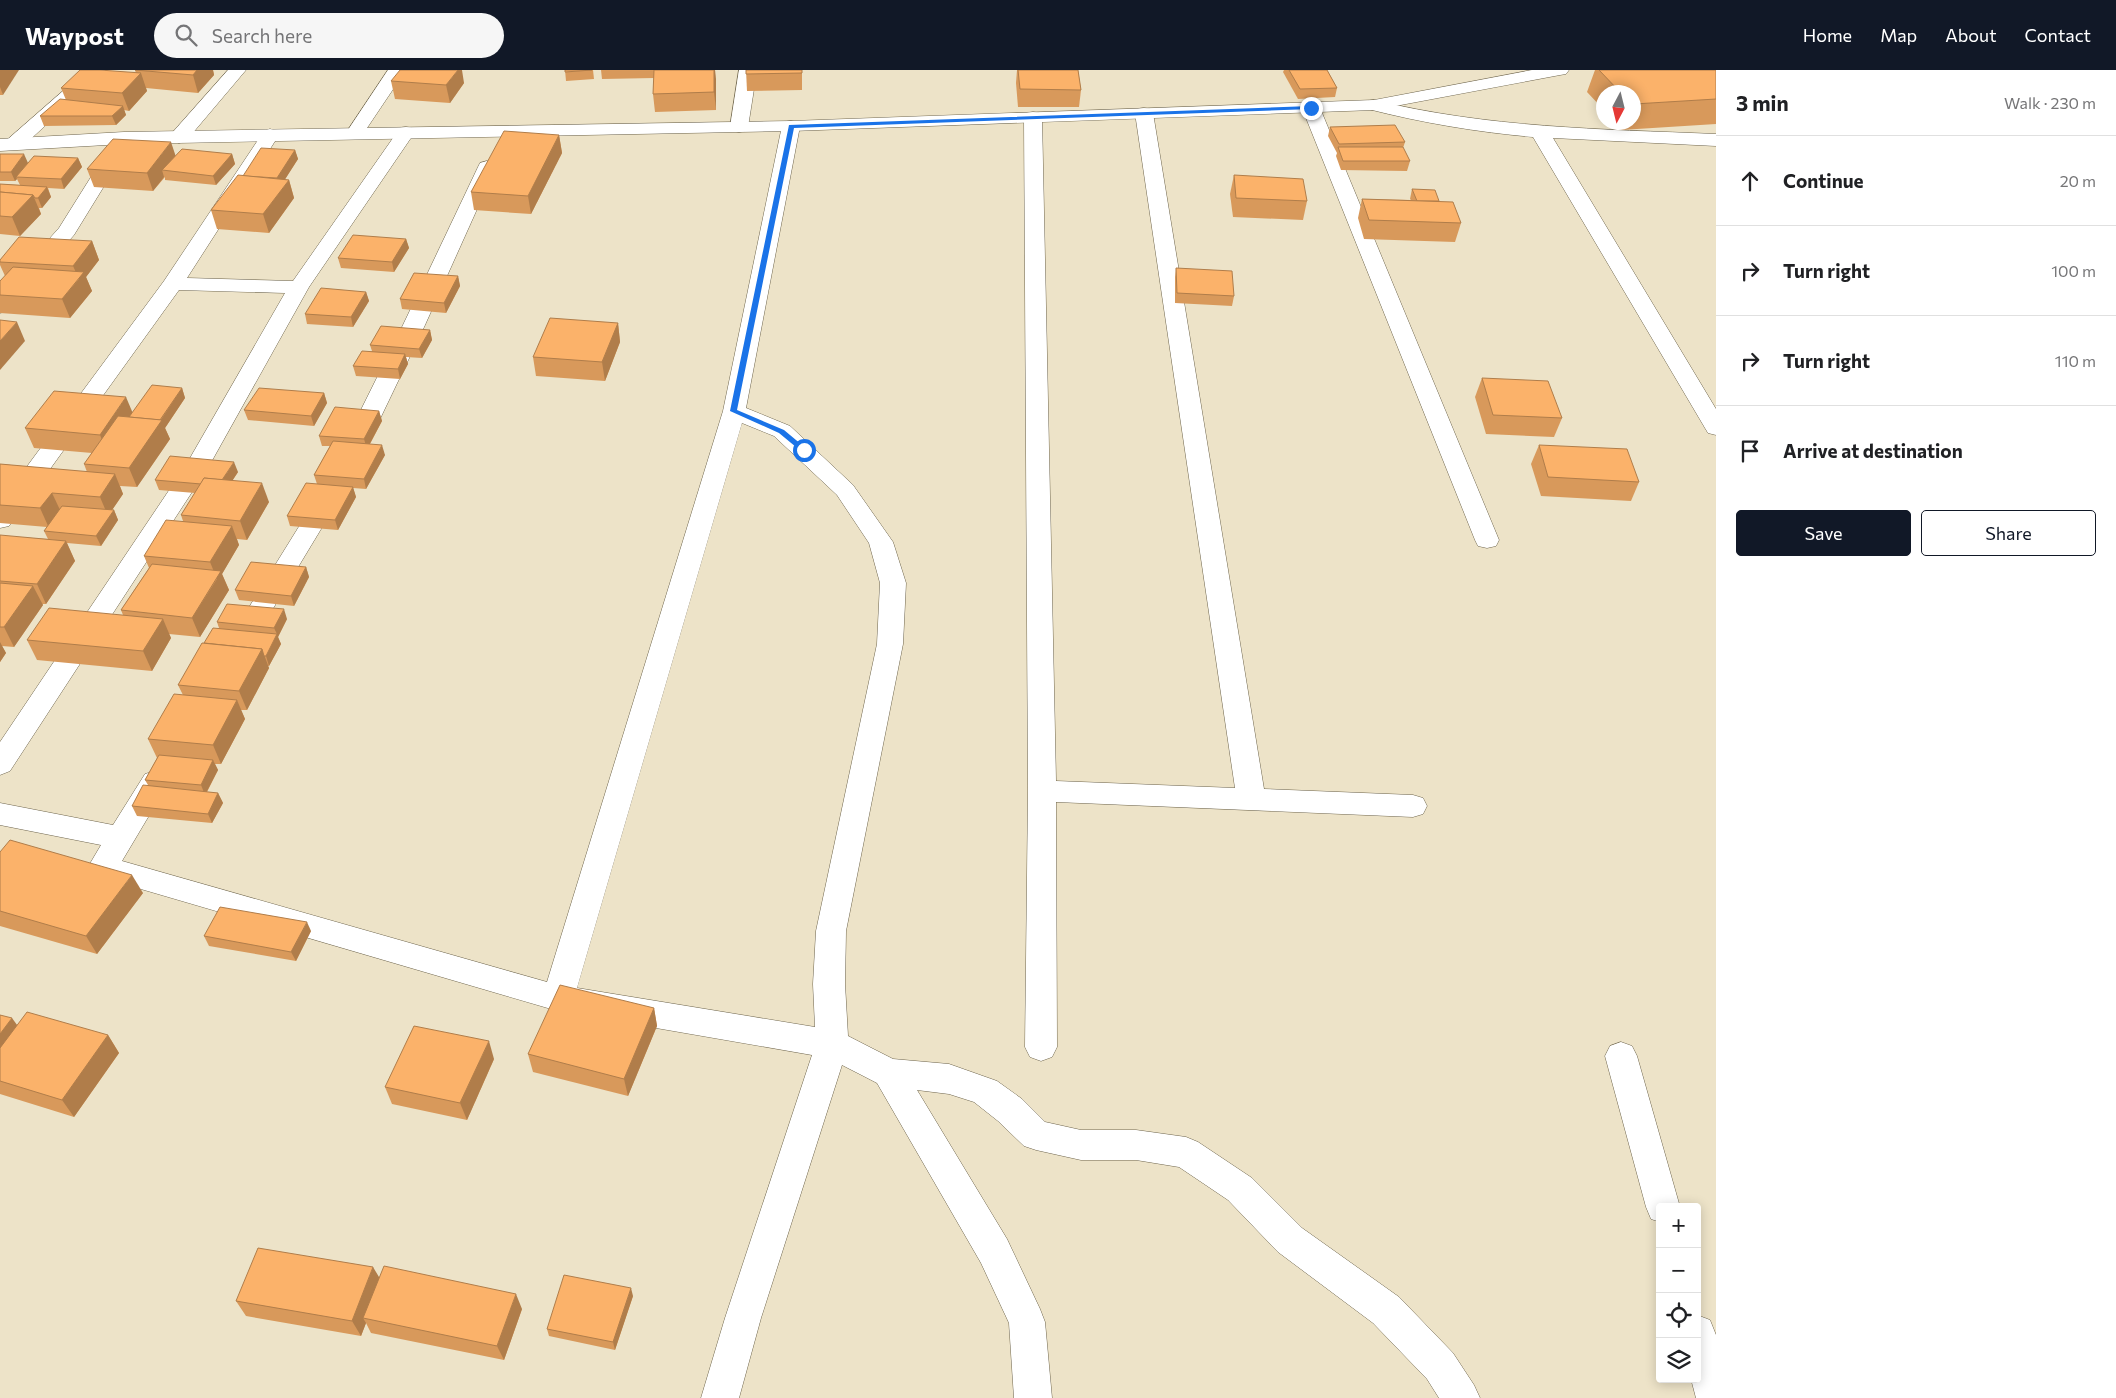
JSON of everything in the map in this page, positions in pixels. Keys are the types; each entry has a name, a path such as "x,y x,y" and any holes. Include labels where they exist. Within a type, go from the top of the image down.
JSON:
{"street":[{"path":"8,144 97,70"},
{"path":"179,137 237,70"},
{"path":"355,133 397,70"},
{"path":"740,127 748,70"},
{"path":"8,144 124,138 791,126 1374,105 1560,70"},
{"path":"1374,105 1435,121 1539,131 1716,140"},
{"path":"1311,108 1487,540"},
{"path":"1144,114 1251,799"},
{"path":"1033,118 1042,791 1041,1047"},
{"path":"558,998 734,411 791,126"},
{"path":"230,660 333,490 414,325 504,130"},
{"path":"1539,131 1716,428"},
{"path":"0,764 198,466 299,287 406,132"},
{"path":"0,520 173,284 270,135"},
{"path":"0,307 67,231 124,138"},
{"path":"173,284 299,287"},
{"path":"720,1398 746,1308 832,1044 831,931 890,644 893,583 881,542 845,490 782,431 734,411"},
{"path":"168,761 103,867 558,998 832,1044 889,1073 949,1079 985,1091 1010,1110 1036,1134 1081,1145 1136,1145 1186,1153 1240,1189 1290,1240 1386,1310 1440,1366 1461,1398"},
{"path":"1042,791 1414,806"},
{"path":"0,814 121,838"},
{"path":"1621,1056 1661,1203"},
{"path":"889,1073 994,1251 1027,1322 1033,1398"},
{"path":"1698,1338 1715,1398"}],"building":[{"path":"80,70 141,73 122,93 61,88"},
{"path":"135,70 197,70 193,75"},
{"path":"400,70 458,70 446,85 391,81"},
{"path":"565,70 592,70 565,72"},
{"path":"654,70 714,70 714,92 653,94"},
{"path":"746,70 802,70 802,73 746,74"},
{"path":"1018,70 1078,70 1081,90 1020,89"},
{"path":"1289,70 1327,70 1337,88 1300,89"},
{"path":"1599,70 1716,70 1716,99 1641,104 1641,85 1613,85"},
{"path":"60,99 123,106 112,116 40,116"},
{"path":"1395,125 1405,142 1339,144 1330,127"},
{"path":"504,131 559,135 528,196 471,192"},
{"path":"113,139 171,142 147,173 87,169"},
{"path":"1338,147 1403,147 1410,161 1343,161"},
{"path":"261,148 295,150 277,178 243,176"},
{"path":"182,149 232,154 213,176 162,170"},
{"path":"0,154 24,154 11,172 0,172"},
{"path":"34,156 78,158 61,179 16,177"},
{"path":"238,175 289,180 263,214 211,210"},
{"path":"1234,175 1303,179 1307,201 1236,198"},
{"path":"0,184 47,187 38,198 35,198 33,195 0,192"},
{"path":"1412,189 1435,190 1439,201 1417,201"},
{"path":"0,192 33,195 12,217 0,216"},
{"path":"1362,199 1453,202 1461,223 1369,220"},
{"path":"353,235 406,239 392,262 338,258"},
{"path":"19,237 92,241 73,266 0,262"},
{"path":"13,267 84,272 62,299 0,295 0,281"},
{"path":"1176,268 1232,271 1234,296 1177,293"},
{"path":"414,273 458,276 444,303 400,299"},
{"path":"321,288 366,292 351,317 305,314"},
{"path":"550,318 618,323 602,362 533,357"},
{"path":"0,320 17,322 0,341"},
{"path":"381,326 430,330 419,349 370,345"},
{"path":"362,351 405,354 398,369 353,366"},
{"path":"1482,378 1548,381 1562,418 1493,415"},
{"path":"152,385 182,388 160,420 129,417"},
{"path":"259,388 324,393 311,416 244,410"},
{"path":"54,391 126,397 100,435 25,428"},
{"path":"335,407 379,411 364,439 319,436"},
{"path":"118,416 162,420 129,468 84,464"},
{"path":"333,441 382,445 364,479 314,475"},
{"path":"1539,445 1627,449 1639,482 1548,477"},
{"path":"170,456 234,462 222,480 204,478 201,484 155,480"},
{"path":"0,464 115,474 100,497 52,493 40,508 0,505"},
{"path":"204,478 262,483 240,521 181,515"},
{"path":"306,483 353,487 335,520 287,516"},
{"path":"62,506 114,510 96,536 44,531"},
{"path":"166,520 232,526 210,562 144,556"},
{"path":"0,535 66,541 37,584 0,581"},
{"path":"251,562 306,567 291,596 235,590"},
{"path":"152,564 221,571 192,618 121,610"},
{"path":"0,583 33,586 4,627 0,627"},
{"path":"227,604 284,609 274,628 217,622"},
{"path":"49,608 163,619 143,651 27,640"},
{"path":"213,628 277,634 266,656 264,656 262,649 204,643"},
{"path":"202,643 262,649 239,691 178,685"},
{"path":"174,694 237,700 213,745 148,739"},
{"path":"159,755 213,760 201,785 145,780"},
{"path":"143,785 218,793 208,814 132,806"},
{"path":"10,840 132,875 86,936 0,911 0,852"},
{"path":"220,907 307,922 291,952 204,936"},
{"path":"560,985 654,1008 624,1079 528,1054"},
{"path":"27,1012 108,1035 62,1100 0,1081 0,1048"},
{"path":"0,1015 12,1018 0,1034"},
{"path":"414,1026 489,1041 460,1103 385,1087"},
{"path":"258,1248 373,1267 352,1321 236,1301"},
{"path":"384,1266 516,1294 497,1346 363,1318"},
{"path":"564,1275 631,1288 613,1342 547,1329"}],"route":[{"path":"804,450 782,431 734,411 791,126 1311,108"}]}
